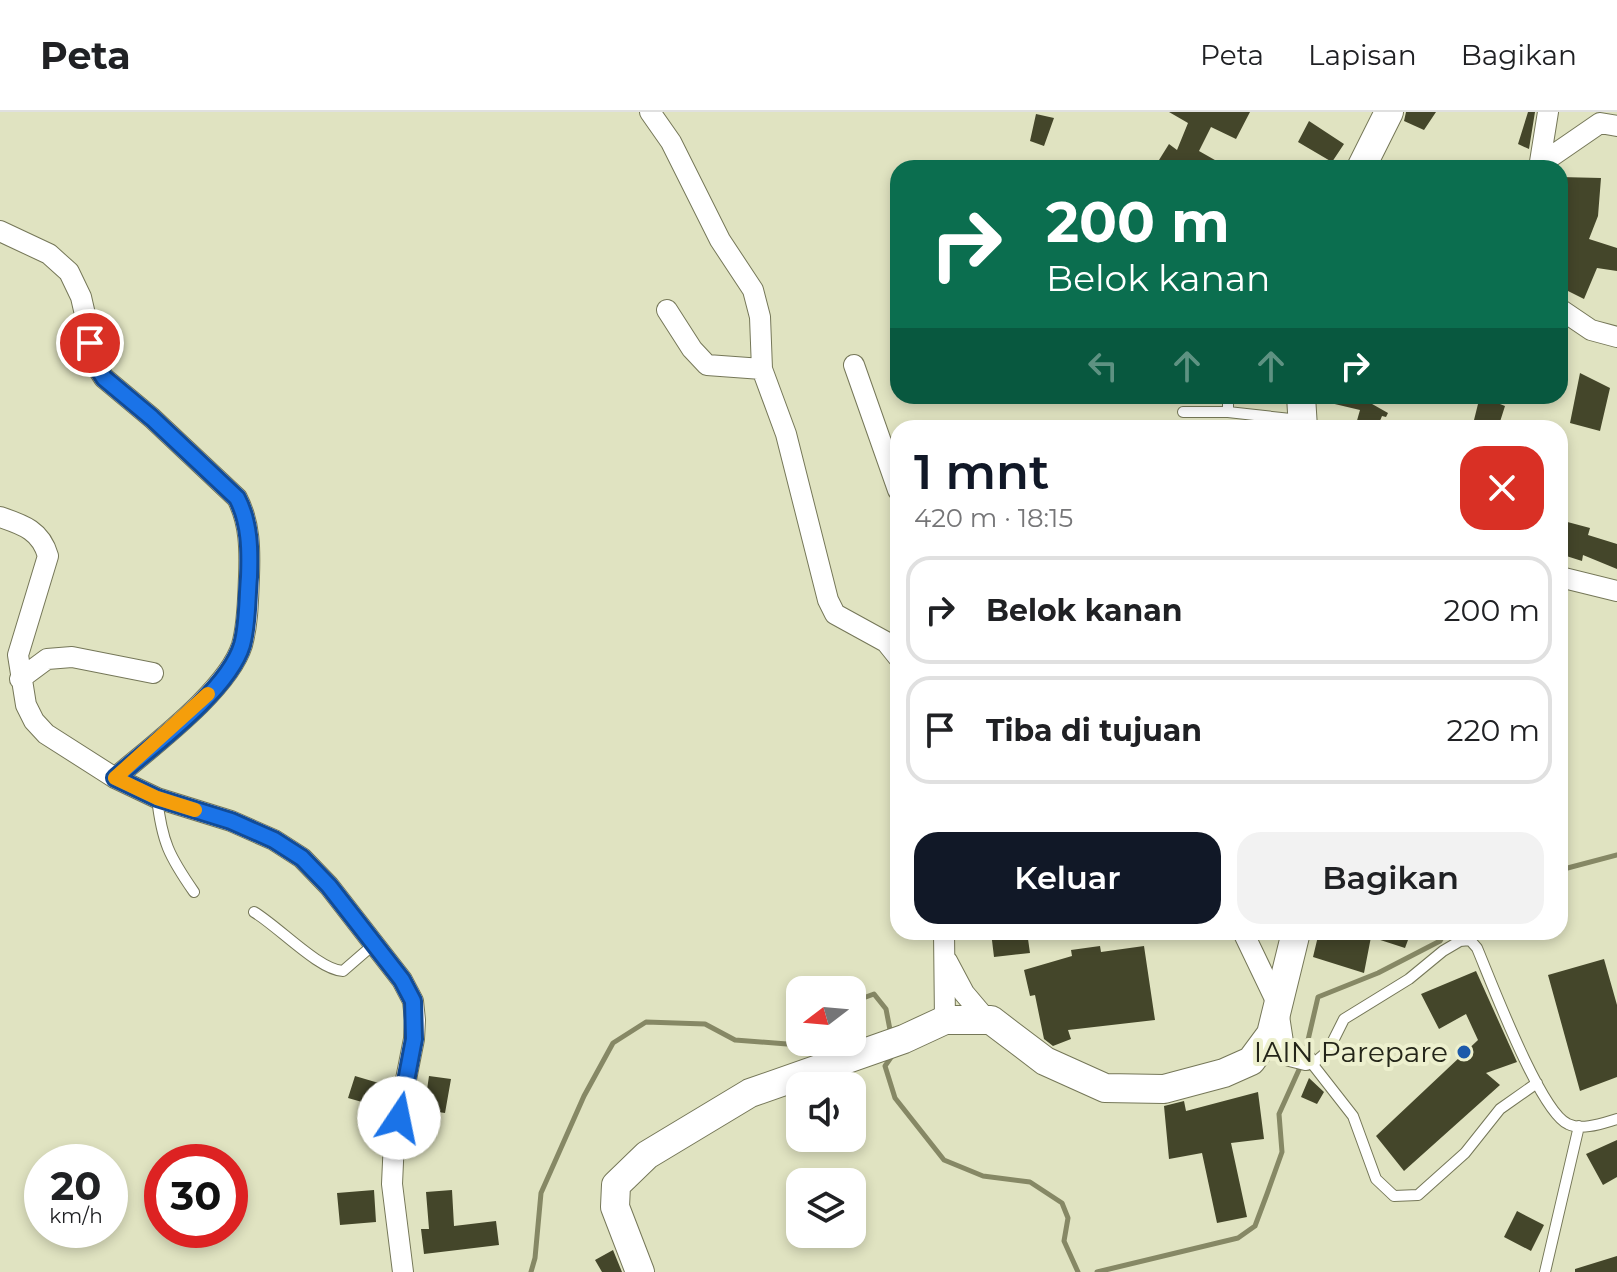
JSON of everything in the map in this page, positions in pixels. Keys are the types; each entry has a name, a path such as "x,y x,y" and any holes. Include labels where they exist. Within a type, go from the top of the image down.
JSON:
{"street":[{"path":"650,112 671,142 720,240 753,290 760,317 762,369 786,434 828,600 835,614 890,642"},
{"path":"1365,160 1389,112"},
{"path":"1540,160 1548,112"},
{"path":"1548,160 1600,123 1617,126"},
{"path":"0,231 49,254 69,272 81,297 97,367 104,378 237,498 244,512 249,541 247,621 234,663 227,676 115,778"},
{"path":"667,310 692,349 707,365 762,369"},
{"path":"1568,314 1591,330 1617,337"},
{"path":"854,365 890,467"},
{"path":"0,517 34,531 43,540 48,556 18,655 26,705 40,728 115,778 157,798 231,821 274,840 302,858 329,886 402,980 413,1001 415,1020 394,1154 393,1198 403,1272"},
{"path":"1568,579 1617,591"},
{"path":"20,679 47,659 72,657 153,673"},
{"path":"944,940 945,1020"},
{"path":"1247,940 1277,1003 1283,1042 1303,1059"},
{"path":"640,1272 615,1207 616,1185 647,1155 750,1093 904,1039 945,1020 991,1020 1045,1061 1105,1088 1134,1091 1164,1089 1224,1073 1251,1061 1271,1034 1294,940"},
{"path":"945,957 964,993 986,1019"}],"lane":[{"path":"1228,404 1228,412"},
{"path":"1183,412 1302,415"},
{"path":"157,798 162,835 172,859 194,892"},
{"path":"254,912 276,925 328,969 343,971 373,945"},
{"path":"1537,1083 1500,1109 1465,1153 1418,1195 1394,1196 1376,1179 1353,1116 1303,1059 1328,1051 1344,1019 1409,979 1443,951 1460,941 1470,940 1477,948 1537,1083 1559,1118 1579,1126 1617,1119"},
{"path":"1545,1272 1579,1126"}],"building":[{"path":"1169,112 1250,112 1236,139 1211,127 1199,151 1215,160 1159,160 1169,144 1177,150 1188,123"},
{"path":"1406,112 1436,112 1424,130 1404,121"},
{"path":"1528,112 1535,112 1529,149 1518,144"},
{"path":"1036,114 1054,118 1044,146 1030,141"},
{"path":"1309,121 1344,144 1333,160 1329,160 1298,142"},
{"path":"1568,177 1601,178 1598,216 1589,239 1617,248 1617,271 1597,268 1584,299 1568,291"},
{"path":"1580,373 1610,388 1600,431 1570,423"},
{"path":"1335,404 1372,404 1388,413 1380,420 1357,420 1360,410"},
{"path":"1478,404 1505,406 1501,420 1474,420"},
{"path":"1568,522 1590,528 1588,535 1617,544 1617,569 1583,555 1582,561 1568,557"},
{"path":"992,940 1028,940 1030,953 994,957"},
{"path":"1317,940 1370,940 1364,973 1313,957"},
{"path":"1380,940 1408,940 1405,948"},
{"path":"1100,946 1101,952 1144,946 1155,1020 1068,1030 1071,1039 1053,1046 1044,1039 1035,995 1030,996 1024,970 1072,956 1071,950"},
{"path":"1604,959 1617,1005 1617,1077 1580,1091 1548,975"},
{"path":"1476,971 1517,1062 1486,1073 1500,1085 1404,1171 1376,1136 1478,1040 1466,1014 1439,1029 1421,994"},
{"path":"355,1076 382,1084 376,1106 348,1098"},
{"path":"429,1076 451,1079 445,1113 424,1110"},
{"path":"1309,1078 1324,1092 1317,1104 1301,1097"},
{"path":"1258,1092 1264,1139 1231,1143 1247,1217 1217,1223 1202,1153 1169,1159 1164,1106 1184,1101 1186,1111"},
{"path":"1617,1140 1617,1177 1603,1185 1586,1154"},
{"path":"374,1190 376,1222 340,1225 337,1193"},
{"path":"452,1190 454,1226 496,1221 499,1245 424,1254 421,1229 429,1229 426,1192"},
{"path":"1517,1211 1544,1225 1531,1251 1504,1237"},
{"path":"613,1250 622,1272 602,1272 595,1260"},
{"path":"1617,1256 1617,1272 1575,1272 1575,1269"}],"waterway":[{"path":"1568,868 1617,855"},
{"path":"1305,1053 1318,997 1378,973 1441,940"},
{"path":"866,997 874,994 886,1009 891,1035"},
{"path":"531,1272 541,1193 584,1096 613,1043 646,1022 705,1024 735,1040 786,1044"},
{"path":"894,1053 885,1066 895,1098 944,1160 983,1176 1030,1182 1062,1203 1068,1218 1064,1241 1078,1272"},
{"path":"1097,1272 1238,1238 1255,1226 1282,1152 1279,1114 1302,1063"}],"slow traffic":[{"path":"195,810 157,798 115,778 208,694"}],"place":[{"name":"IAIN Parepare","path":"1464,1052"}],"route":[{"path":"90,343 97,367 114,389 152,418 237,498 244,512 249,541 247,621 242,644 227,676 115,778 157,798 231,821 274,840 302,858 329,886 402,980 413,1001 414,1039 399,1118"}]}
